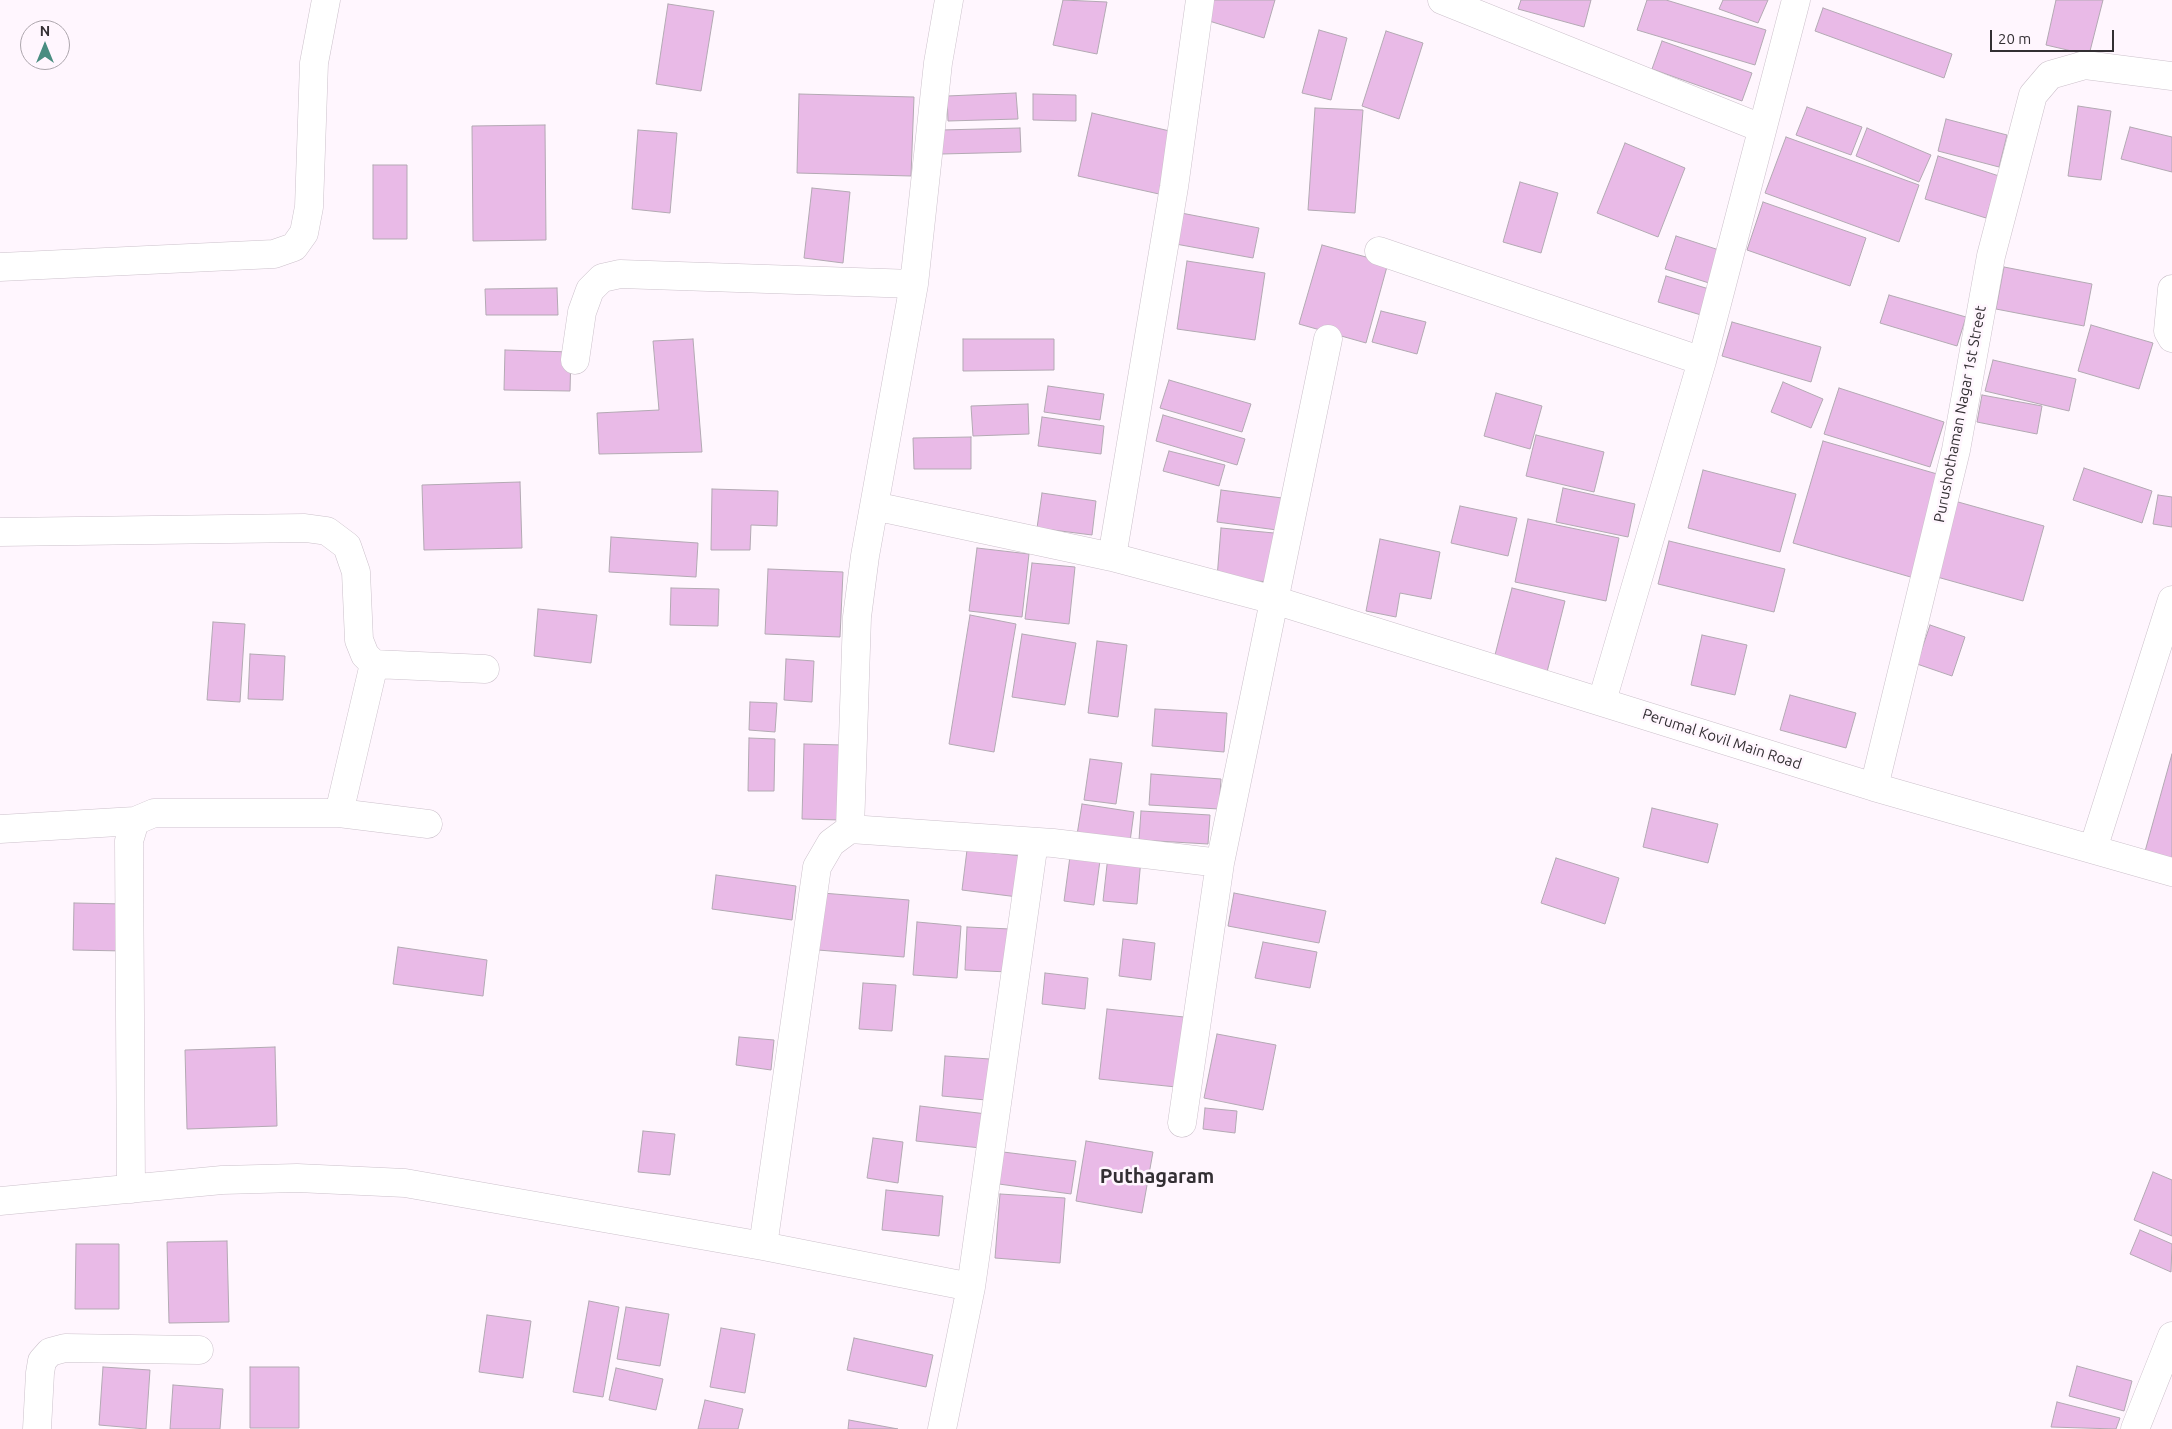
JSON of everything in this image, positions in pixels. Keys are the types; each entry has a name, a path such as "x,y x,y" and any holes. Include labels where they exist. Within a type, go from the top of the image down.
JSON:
{"street":[{"path":"0,266 274,254 294,248 304,233 310,207 311,112 314,63 326,0"},
{"path":"850,829 857,617 865,556 914,284 938,62 949,0"},
{"path":"1112,557 1174,187 1200,0"},
{"path":"1442,0 1761,128"},
{"path":"1602,701 1732,254 1761,128 1796,0"},
{"name":"Purushothaman Nagar 1st Street","path":"1874,787 1956,450 1991,256 2033,95 2050,75 2085,65 2172,76"},
{"path":"1379,251 1702,361"},
{"path":"575,360 582,312 590,290 602,278 620,274 914,284"},
{"path":"2172,289 2168,331 2172,338"},
{"path":"1182,1123 1220,863 1328,339"},
{"name":"Perumal Kovil Main Road","path":"874,506 1112,557 1274,600 1874,787 2172,872"},
{"path":"0,532 305,528 327,531 347,546 356,572 359,640 364,655 374,664 485,670"},
{"path":"2093,849 2172,600"},
{"path":"339,813 374,664"},
{"path":"0,829 135,821 154,813 339,813 428,824"},
{"path":"131,1189 129,841 135,821"},
{"path":"763,1246 817,867 831,843 850,829 1034,842 1220,863"},
{"path":"942,1429 972,1287 1034,842"},
{"path":"0,1200 231,1180 297,1178 406,1183 763,1246 972,1287"},
{"path":"2135,1429 2172,1336"},
{"path":"37,1429 42,1361 50,1352 65,1348 199,1350"}],"building":[{"path":"1063,0 1107,2 1097,54 1053,45"},
{"path":"1212,0 1275,0 1264,38 1206,20"},
{"path":"1521,0 1591,0 1584,27 1518,9"},
{"path":"1647,0 1666,0 1766,30 1755,65 1637,30"},
{"path":"1723,0 1768,0 1758,23 1719,9"},
{"path":"2056,0 2103,0 2089,55 2046,45"},
{"path":"668,4 714,11 701,91 656,84"},
{"path":"1823,8 1952,54 1944,78 1815,31"},
{"path":"1319,30 1347,38 1331,100 1302,93"},
{"path":"1386,31 1423,43 1399,119 1362,106"},
{"path":"1662,41 1752,73 1742,101 1652,69"},
{"path":"1016,93 1018,119 948,121 947,96"},
{"path":"799,94 914,97 911,176 797,173"},
{"path":"1033,94 1076,95 1076,121 1033,120"},
{"path":"2078,106 2111,111 2101,180 2068,176"},
{"path":"1807,107 1862,127 1851,155 1796,135"},
{"path":"1315,108 1363,110 1355,213 1308,210"},
{"path":"1092,113 1174,132 1159,194 1078,176"},
{"path":"1946,119 2007,135 1999,167 1938,151"},
{"path":"545,125 546,240 473,241 472,126"},
{"path":"2130,127 2172,137 2172,172 2121,159"},
{"path":"1020,128 1021,152 942,154 941,130"},
{"path":"1867,128 1931,155 1919,182 1856,156"},
{"path":"638,130 677,133 670,213 632,209"},
{"path":"1786,137 1919,185 1899,242 1765,193"},
{"path":"1625,143 1685,168 1658,237 1597,213"},
{"path":"1938,156 1999,176 1986,218 1925,199"},
{"path":"373,165 407,165 407,239 373,239"},
{"path":"1520,182 1558,193 1541,253 1503,242"},
{"path":"812,188 850,192 843,263 804,258"},
{"path":"1763,202 1866,238 1850,286 1747,250"},
{"path":"1176,212 1259,228 1253,258 1170,243"},
{"path":"1676,236 1719,250 1709,283 1665,269"},
{"path":"1322,245 1388,263 1366,343 1299,324"},
{"path":"1187,261 1265,273 1255,340 1177,329"},
{"path":"2004,267 2092,284 2084,326 1996,309"},
{"path":"1666,276 1709,289 1701,315 1658,302"},
{"path":"557,288 558,315 486,315 485,289"},
{"path":"1889,295 1966,317 1957,346 1880,323"},
{"path":"1381,311 1426,322 1417,354 1372,342"},
{"path":"1732,322 1821,347 1811,382 1722,356"},
{"path":"2091,325 2153,343 2139,389 2078,371"},
{"path":"693,339 702,452 599,454 597,413 659,410 653,341"},
{"path":"963,339 1054,339 1054,370 963,371"},
{"path":"505,350 571,352 570,391 504,390"},
{"path":"1993,360 2076,379 2069,411 1985,391"},
{"path":"1169,380 1251,404 1242,432 1160,408"},
{"path":"1783,382 1823,399 1811,428 1771,412"},
{"path":"1048,386 1104,394 1100,420 1044,412"},
{"path":"1839,388 1944,422 1930,467 1824,434"},
{"path":"1496,393 1542,406 1530,449 1484,436"},
{"path":"1982,395 2042,406 2037,434 1977,422"},
{"path":"1028,404 1029,434 973,436 971,406"},
{"path":"1163,415 1245,439 1237,465 1156,441"},
{"path":"1042,417 1104,426 1101,454 1038,446"},
{"path":"1536,435 1604,452 1594,492 1526,476"},
{"path":"971,437 971,469 914,469 913,438"},
{"path":"1823,441 1944,476 1914,578 1793,543"},
{"path":"1169,451 1225,465 1219,486 1163,471"},
{"path":"2084,468 2152,491 2142,523 2073,500"},
{"path":"1703,470 1796,494 1780,552 1688,528"},
{"path":"520,482 522,548 424,550 422,485"},
{"path":"1563,488 1635,504 1628,537 1556,522"},
{"path":"712,489 778,491 777,526 751,525 750,550 711,550"},
{"path":"1221,490 1282,498 1277,530 1217,522"},
{"path":"1042,493 1096,501 1092,535 1037,528"},
{"path":"2158,495 2172,497 2172,527 2153,524"},
{"path":"1951,500 2044,526 2023,601 1930,575"},
{"path":"1460,506 1517,518 1508,556 1451,543"},
{"path":"1528,519 1619,538 1606,601 1515,582"},
{"path":"1221,528 1274,533 1270,582 1217,578"},
{"path":"611,537 698,543 696,577 609,572"},
{"path":"1380,539 1440,552 1431,599 1400,593 1396,617 1366,611"},
{"path":"1669,541 1785,569 1774,612 1658,584"},
{"path":"977,548 1029,554 1022,617 969,611"},
{"path":"1032,563 1075,567 1069,624 1025,619"},
{"path":"768,569 843,572 840,637 765,634"},
{"path":"671,588 719,589 718,626 670,625"},
{"path":"1512,588 1565,601 1547,672 1494,659"},
{"path":"538,609 597,615 591,663 534,656"},
{"path":"970,615 1016,624 994,752 949,744"},
{"path":"213,622 245,624 240,702 207,700"},
{"path":"1930,625 1965,637 1952,676 1917,664"},
{"path":"1022,634 1076,643 1065,705 1012,697"},
{"path":"1702,635 1747,645 1735,695 1691,685"},
{"path":"1097,641 1127,645 1118,717 1088,713"},
{"path":"250,654 285,656 283,700 248,699"},
{"path":"786,659 814,661 812,702 784,700"},
{"path":"1790,695 1856,713 1846,748 1780,730"},
{"path":"750,702 777,703 775,732 749,730"},
{"path":"1155,709 1227,713 1224,752 1152,746"},
{"path":"749,738 775,739 774,791 748,791"},
{"path":"804,744 843,745 841,820 802,819"},
{"path":"2172,754 2172,863 2144,855"},
{"path":"1090,759 1122,763 1116,804 1084,800"},
{"path":"1151,774 1221,779 1219,809 1149,805"},
{"path":"1082,804 1134,812 1129,849 1076,841"},
{"path":"1652,808 1718,824 1708,863 1643,847"},
{"path":"1141,811 1210,815 1208,844 1139,840"},
{"path":"1071,849 1101,853 1094,905 1064,901"},
{"path":"967,850 1022,856 1018,897 962,890"},
{"path":"1108,856 1141,859 1137,904 1103,901"},
{"path":"1556,858 1619,878 1605,924 1541,903"},
{"path":"716,875 796,886 792,920 712,909"},
{"path":"822,893 909,900 904,957 818,950"},
{"path":"1234,893 1326,911 1319,943 1228,926"},
{"path":"74,903 125,904 124,951 73,950"},
{"path":"917,922 961,926 957,978 913,975"},
{"path":"967,927 1010,929 1008,972 965,970"},
{"path":"1123,939 1155,943 1151,980 1119,976"},
{"path":"1263,942 1317,952 1310,988 1255,978"},
{"path":"398,947 487,960 483,996 393,984"},
{"path":"1045,973 1088,978 1085,1009 1042,1004"},
{"path":"863,983 896,985 892,1031 859,1029"},
{"path":"1107,1009 1184,1017 1176,1087 1099,1079"},
{"path":"1217,1034 1276,1045 1263,1110 1204,1098"},
{"path":"739,1037 774,1040 771,1070 736,1065"},
{"path":"275,1047 277,1126 187,1129 185,1050"},
{"path":"945,1056 990,1059 986,1100 942,1096"},
{"path":"920,1106 995,1115 990,1149 916,1141"},
{"path":"1205,1108 1237,1111 1235,1133 1203,1129"},
{"path":"643,1131 675,1134 670,1175 638,1172"},
{"path":"873,1138 903,1142 898,1183 867,1178"},
{"path":"1086,1141 1153,1152 1142,1213 1076,1201"},
{"path":"1003,1152 1076,1161 1071,1194 999,1184"},
{"path":"2153,1172 2172,1180 2172,1236 2134,1220"},
{"path":"886,1190 943,1196 939,1236 882,1230"},
{"path":"1000,1194 1065,1198 1060,1263 995,1258"},
{"path":"2140,1230 2172,1244 2171,1272 2130,1254"},
{"path":"227,1241 229,1322 169,1323 167,1242"},
{"path":"76,1244 119,1244 119,1309 75,1309"},
{"path":"589,1301 619,1307 603,1397 573,1392"},
{"path":"626,1307 669,1314 660,1366 617,1359"},
{"path":"487,1315 531,1321 523,1378 479,1372"},
{"path":"721,1328 755,1334 745,1393 710,1387"},
{"path":"854,1338 933,1355 926,1387 847,1370"},
{"path":"2077,1366 2132,1381 2124,1411 2069,1396"},
{"path":"103,1367 150,1370 146,1429 99,1425"},
{"path":"250,1367 299,1367 299,1428 250,1428"},
{"path":"616,1368 663,1379 656,1410 609,1400"},
{"path":"173,1385 223,1389 220,1429 170,1429"},
{"path":"705,1400 743,1409 738,1429 698,1429"},
{"path":"2057,1402 2120,1418 2116,1429 2051,1427"},
{"path":"849,1420 898,1429 848,1429"}],"district":[{"name":"Puthagaram","path":"1157,1176"}]}
